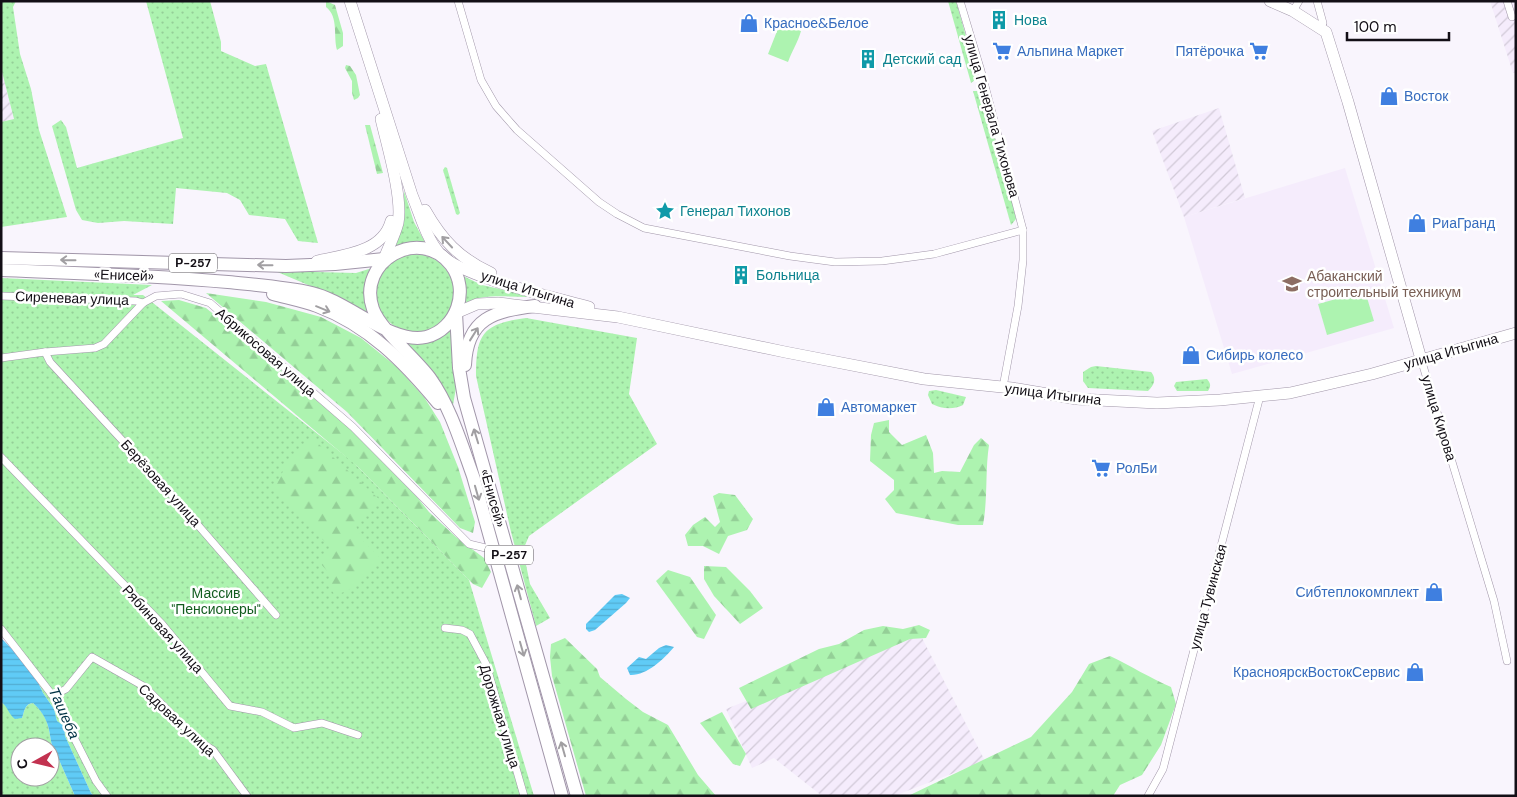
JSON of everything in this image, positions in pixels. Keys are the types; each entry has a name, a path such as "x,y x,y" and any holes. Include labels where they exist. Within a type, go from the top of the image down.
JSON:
{"highway":[{"name":"«Енисей»","path":"1,258 301,265 336,264 384,259 402,249 414,248 427,249 441,255 450,265 459,283 460,293 456,313 464,398 577,796"},
{"name":"Р-257","path":"384,259 372,280 371,300 378,320 418,364 440,393 462,446"},
{"name":"«Енисей»","path":"1,270 190,278 314,293 349,308 399,335 413,338 439,331 450,322 456,313"},
{"name":"Р-257","path":"190,278 304,302 338,315 364,330 403,362 424,386 439,404 462,446"},
{"path":"464,398 466,352 472,334 482,322 492,316 506,310 535,306"},
{"name":"«Енисей»","path":"462,446 494,550 562,796"}],"main road":[{"path":"349,1 378,107 399,210 398,223 384,259"},
{"path":"349,1 423,223 441,255"},
{"path":"1270,1 1296,6 1325,28"},
{"name":"улица Кирова","path":"1325,28 1421,360"},
{"path":"301,265 356,252 370,247 384,236 392,219 393,204 390,162"},
{"path":"403,166 432,223 449,245 464,259 534,292"},
{"name":"улица Итыгина","path":"441,255 468,270 534,292 618,316 785,352 924,379 1003,387 1077,399 1157,403 1290,393 1372,374 1516,333"},
{"name":"улица Итыгина","path":"456,313 476,304 498,303 618,316"}],"street":[{"path":"458,1 481,80 496,106 517,130 599,202 644,228 790,256 835,262 882,261 934,254 1023,230"},
{"name":"улица Генерала Тихонова","path":"960,1 981,71 1023,230 1023,260 1018,306 1003,387"},
{"path":"1317,1 1325,28"},
{"path":"1507,1 1512,17"},
{"name":"Абрикосовая улица","path":"1,358 95,348 104,344 143,303 156,296 181,294 210,304 353,427 469,544 494,550"},
{"name":"Сиреневая улица","path":"1,296 136,301 143,303"},
{"name":"Берёзовая улица","path":"45,352 50,362 157,478 276,615"},
{"name":"улица Кирова","path":"1421,360 1492,592 1507,661"},
{"name":"улица Тувинская","path":"1148,796 1163,769 1260,396"},
{"name":"Рябиновая улица","path":"1,457 162,624 230,706 262,712 294,728 322,723 358,735"},
{"name":"Дорожная улица","path":"445,628 462,630 470,634 486,664 524,796"},
{"path":"1,629 53,696 96,781 107,796"},
{"name":"Садовая улица","path":"53,696 66,689 92,657 145,687 198,741 213,750 247,796"}],"shaded area":[{"path":"1490,1 1516,1 1516,72 1513,73"},
{"path":"1,68 14,120 1,122"},
{"path":"1219,108 1245,198 1184,217 1152,131"},
{"name":"Абаканский строительный техникум","path":"1345,168 1394,328 1232,374 1184,217"},
{"path":"919,632 985,761 894,796 822,796 774,758 752,768 726,709"}],"green space":[{"path":"1,1 16,1 13,7 20,54 31,89 39,130 67,217 1,227 1,122 14,119 1,68"},
{"path":"146,1 210,1 221,42 221,51 255,66 266,64 318,243 298,241 285,219 249,215 240,200 227,193 176,188 173,224 124,221 98,223 82,220 76,210 52,126 61,120 66,127 77,168 183,138"},
{"path":"326,1 335,5 343,33 343,46 337,50 333,16 326,7"},
{"path":"948,1 956,1 977,75 971,83"},
{"path":"781,21 801,31 788,62 768,54"},
{"path":"346,65 350,66 356,75 360,95 354,100 352,81 345,68"},
{"path":"973,91 978,91 983,97 1015,211 1016,219 1011,225"},
{"path":"365,125 370,125 383,173 377,174"},
{"path":"445,167 447,168 460,213 458,215 456,214 443,170"},
{"path":"404,191 414,222 426,244 393,248 403,221"},
{"path":"415,254 430,257 447,271 451,278 454,293 451,308 437,325 430,329 415,332 400,329 383,315 379,308 376,293 379,278 393,261 400,257"},
{"path":"372,268 371,317 346,301 275,271 356,273"},
{"path":"461,275 482,285 527,295 527,297 486,297 463,305"},
{"name":"Массив \"Пенсионеры\"","path":"1,278 152,285 133,295 143,295 353,462 469,580 534,796 94,796 65,736 64,727 57,721 54,709 36,678 1,635"},
{"path":"1365,291 1374,321 1327,335 1318,304"},
{"path":"206,293 266,302 321,317 361,338 397,367 424,397 440,422 458,467 475,522 473,533 460,528 347,412"},
{"path":"179,300 206,308 349,428 417,497 429,512 456,537 484,558 491,572 482,588 473,584 358,467 161,301"},
{"path":"526,318 637,338 629,394 657,444 529,536 523,550 530,584 550,618 536,626 511,532 476,376 476,361 480,340 485,333 500,324"},
{"path":"451,327 456,388 453,405 438,381 402,341"},
{"path":"1096,366 1151,372 1154,382 1148,391 1088,388 1083,381 1083,372"},
{"path":"1207,379 1210,385 1208,391 1177,391 1174,386 1176,382"},
{"path":"936,390 966,397 963,405 948,408 932,404 928,395 929,391"},
{"path":"889,420 889,432 902,445 926,435 933,453 934,473 942,471 960,472 974,445 981,438 989,445 983,525 958,525 896,513 885,499 894,490 894,480 870,461 871,435 874,423"},
{"path":"312,438 380,500 355,524 362,540 381,559 350,589 335,595 327,584 331,575 319,562 331,548 274,490 285,467"},
{"path":"719,493 735,495 753,519 747,530 728,536 719,554 703,546 688,546 685,535 693,525 705,517 715,527 720,522 713,496"},
{"path":"704,566 726,567 750,591 763,608 740,624 714,596 704,579"},
{"path":"668,570 690,577 716,615 704,639 697,637 656,581"},
{"path":"919,625 930,630 926,638 910,639 751,709 739,688 819,649 839,644 864,630 883,626 903,629"},
{"path":"565,638 597,669 600,677 626,699 643,712 668,725 698,775 716,796 586,796 552,676 551,644"},
{"path":"1110,656 1171,687 1176,704 1161,745 1142,775 1120,785 1113,796 908,796 1031,737 1072,692 1089,664"},
{"path":"1,702 22,718 27,706 33,703 46,719 51,737 10,737 10,787 60,787 60,762 75,796 1,796"},
{"path":"722,712 746,754 740,766 733,764 700,723"}],"water":[{"path":"622,594 630,598 595,630 589,632 586,629 586,624 615,595"},
{"name":"Ташеба","path":"1,638 18,655 36,678 54,709 57,721 64,726 65,736 94,796 75,796 60,762 60,737 51,737 46,720 36,705 33,703 28,704 22,718 15,719 1,702"},
{"path":"666,645 674,647 665,657 648,670 636,675 630,675 627,668 639,657 646,659 659,648"}],"place":[{"name":"Нова","path":"999,20"},
{"name":"Красное&Белое","path":"749,23"},
{"name":"Альпина Маркет","path":"1002,51"},
{"name":"Пятёрочка","path":"1259,51"},
{"name":"Детский сад","path":"868,59"},
{"name":"Восток","path":"1389,96"},
{"name":"Генерал Тихонов","path":"665,211"},
{"name":"РиаГранд","path":"1417,223"},
{"name":"Больница","path":"741,275"},
{"name":"Абаканский строительный техникум","path":"1292,284"},
{"name":"Сибирь колесо","path":"1191,355"},
{"name":"Автомаркет","path":"826,407"},
{"name":"РолБи","path":"1101,468"},
{"name":"Сибтеплокомплект","path":"1434,592"},
{"name":"КрасноярскВостокСервис","path":"1415,672"}]}
